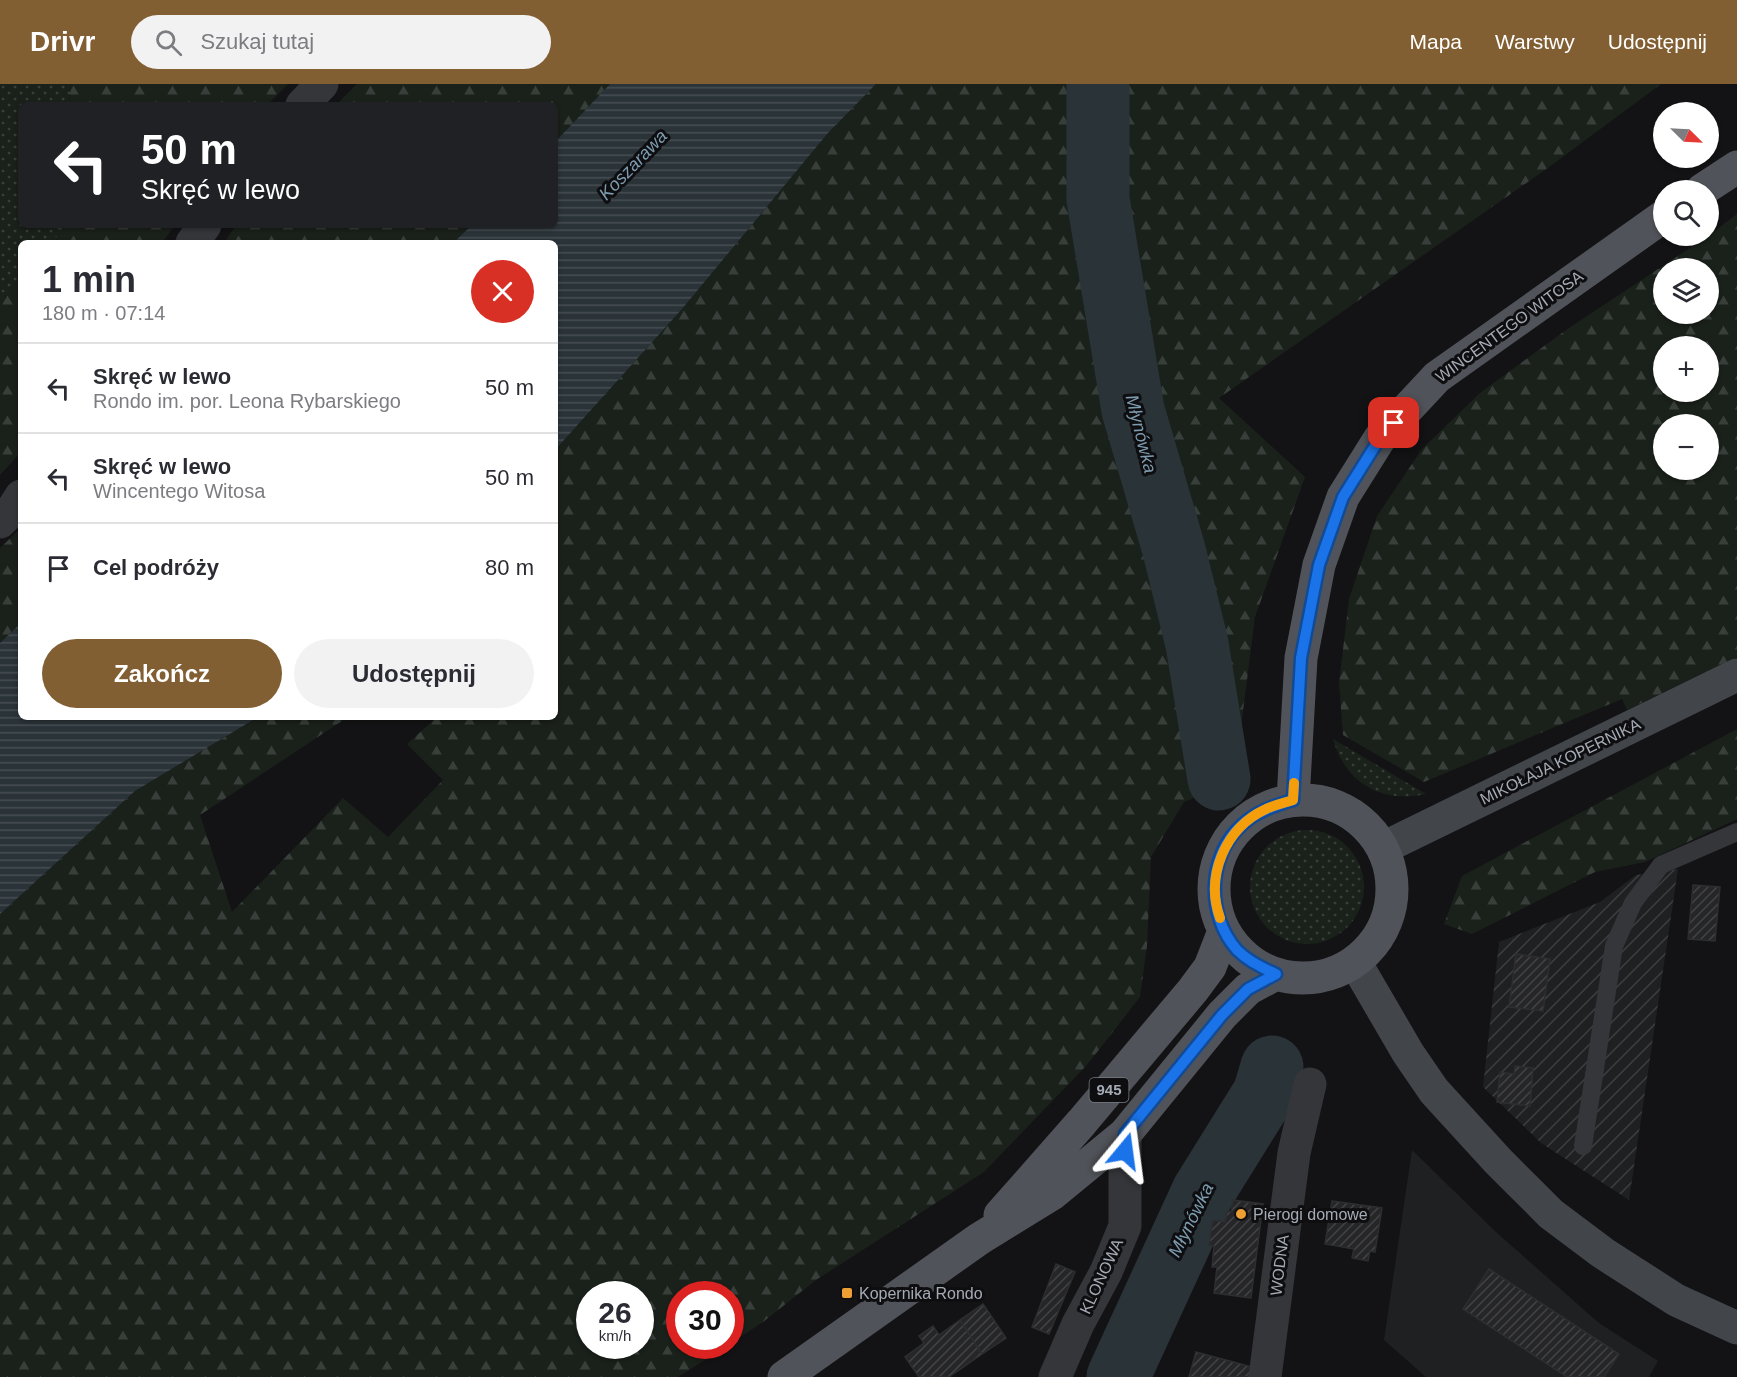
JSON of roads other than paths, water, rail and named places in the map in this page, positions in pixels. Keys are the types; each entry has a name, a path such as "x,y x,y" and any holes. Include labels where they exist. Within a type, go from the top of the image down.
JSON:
{"main road":[{"path":"1717,180 1737,167"},
{"name":"WINCENTEGO WITOSA","path":"1293,800 1301,658 1319,565 1343,497 1380,438 1437,377 1653,224"},
{"path":"1293,800 1320,801 1345,810 1366,826 1383,848 1391,872 1392,897 1388,914 1373,945 1355,962 1330,974 1304,979 1276,974 1255,965 1237,950 1224,931 1215,904 1215,875 1225,848 1242,825 1265,809 1293,800"},
{"name":"945","path":"979,1239 1082,1122 1193,990 1210,966 1224,931"},
{"name":"945","path":"784,1377 979,1239 1052,1194 1125,1134 1222,1015 1248,989 1276,974"}],"street":[{"path":"305,102 322,84"},
{"path":"0,522 18,501"},
{"name":"MIKOŁAJA KOPERNIKA","path":"1383,848 1737,675"},
{"path":"1355,962 1408,1053 1434,1091 1498,1161 1551,1214 1603,1253 1677,1300 1737,1328"},
{"name":"WODNA","path":"1265,1377 1294,1153 1310,1084"},
{"name":"KLONOWA","path":"1055,1377 1078,1324 1106,1272 1125,1226 1125,1134"}],"lane":[{"path":"1583,1146 1614,946 1633,903 1661,865 1737,832"}],"water":[{"name":"Koszarawa","path":"610,84 876,84 828,133 682,309 558,447 558,240 456,240 469,228 558,228 558,139"},
{"path":"18,626 18,720 253,720 135,791 0,914 0,643"}],"waterway":[{"name":"Młynówka","path":"1098,84 1098,199 1133,410 1174,550 1197,644 1219,779"},
{"name":"Młynówka","path":"1118,1377 1203,1192 1264,1094 1272,1067"}],"place":[{"name":"Pierogi domowe","path":"1241,1214"},
{"name":"Kopernika Rondo","path":"847,1293"}]}
